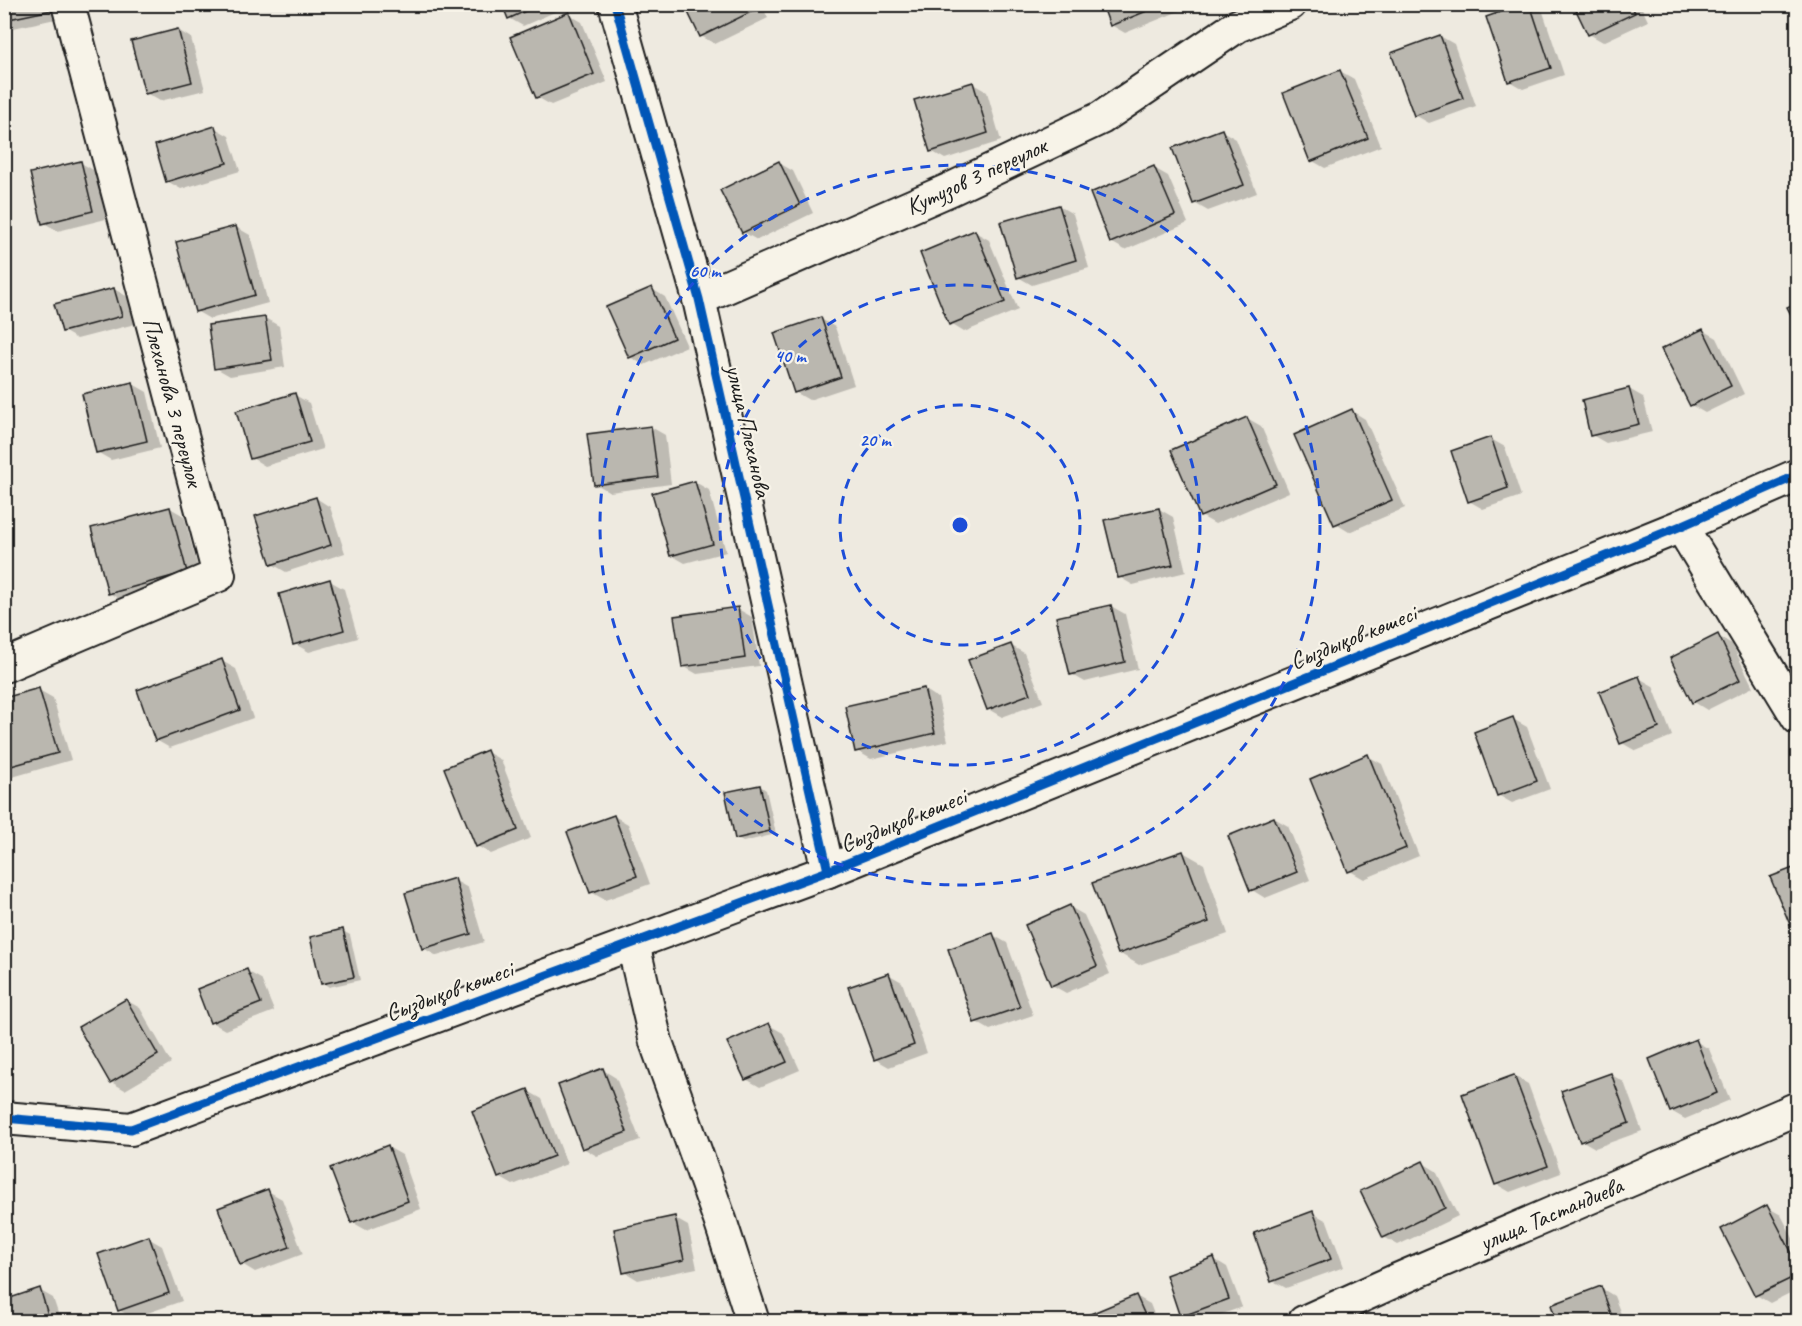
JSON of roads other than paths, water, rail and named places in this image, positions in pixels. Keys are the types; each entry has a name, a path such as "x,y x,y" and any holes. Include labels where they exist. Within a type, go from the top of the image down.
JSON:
{"street":[{"name":"Плеханова 3 переулок","path":"4,666 219,575 68,4"},
{"name":"улица Плеханова","path":"615,4 699,299 828,871"},
{"name":"Кутузов 3 переулок","path":"699,299 951,189 1101,118 1236,15 1290,4"},
{"name":"Сыздықов көшесі","path":"4,1118 131,1129 828,871 1681,526 1797,475"},
{"path":"1681,526 1797,718"},
{"path":"633,944 656,1042 720,1220 753,1322"},
{"name":"улица Тастандиева","path":"1305,1322 1397,1280 1797,1108"}]}
